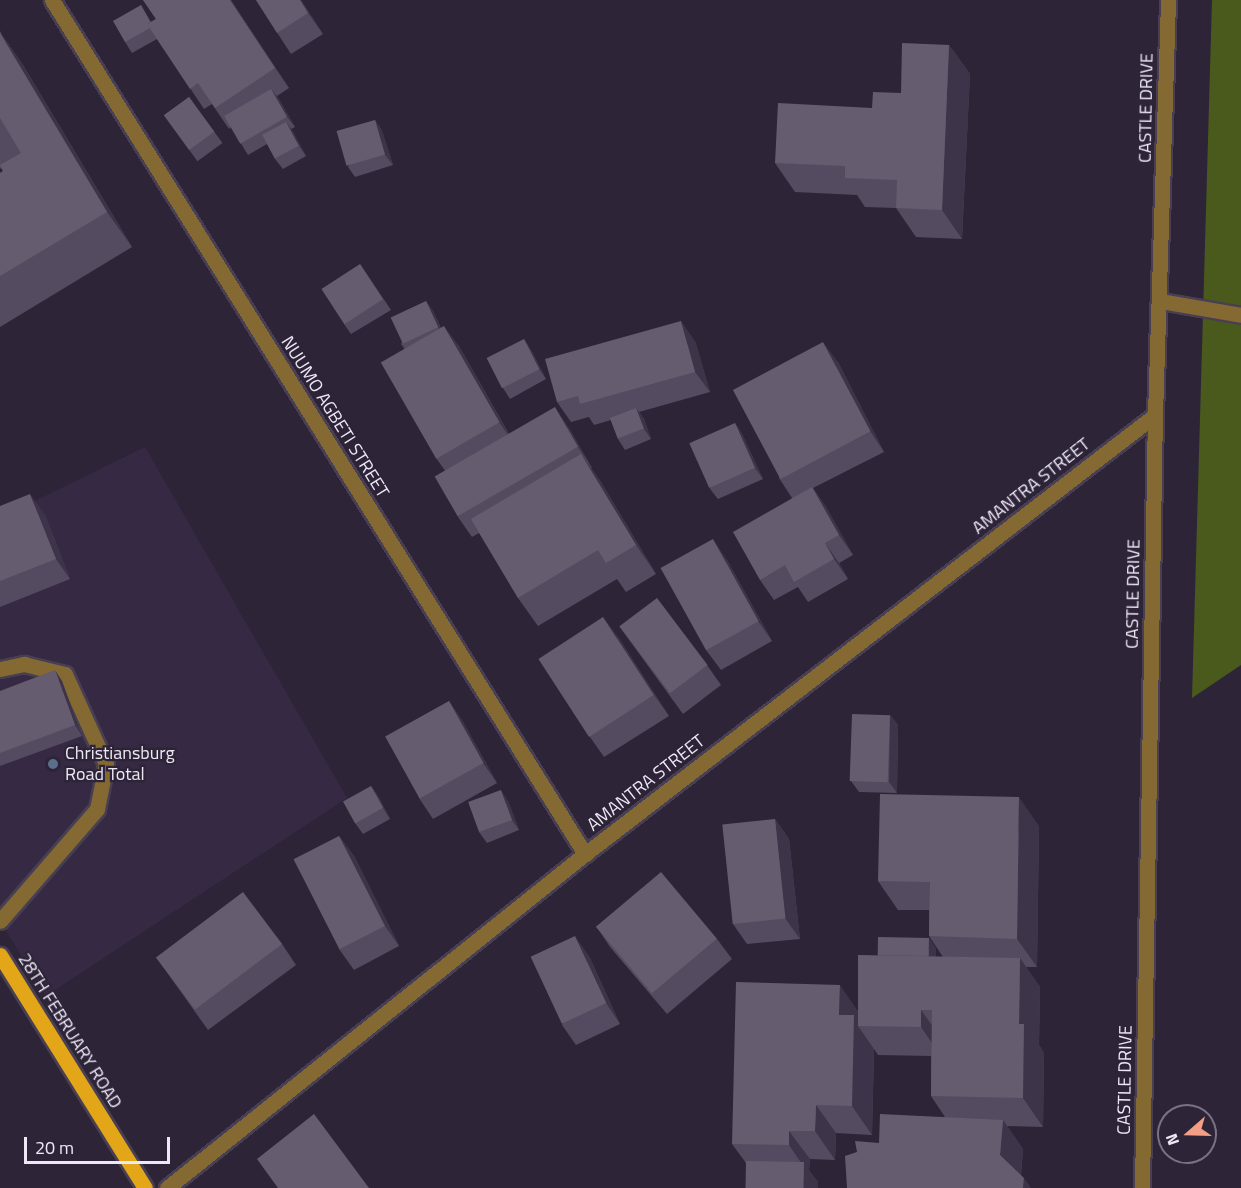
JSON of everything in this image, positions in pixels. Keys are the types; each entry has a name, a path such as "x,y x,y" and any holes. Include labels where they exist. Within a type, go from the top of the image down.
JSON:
{"main road":[{"name":"28TH FEBRUARY ROAD","path":"0,955 145,1188"}],"street":[{"name":"NUUMO AGBETI STREET","path":"52,0 585,854"},
{"name":"CASTLE DRIVE","path":"1142,1188 1155,415 1168,0"},
{"path":"1160,301 1241,315"},
{"name":"AMANTRA STREET","path":"166,1188 585,854 1155,415"},
{"path":"0,669 24,664 65,674 106,764 97,809 0,921"}],"shaded area":[{"path":"145,447 347,798 46,996 0,921 0,518"}],"green space":[{"path":"1212,0 1241,0 1241,665 1192,698"}],"building":[{"path":"143,0 230,0 275,68 215,108 198,83 190,89 147,24 156,19"},
{"path":"256,0 300,0 308,13 277,33"},
{"path":"141,5 150,22 147,24 150,28 125,42 113,21"},
{"path":"0,33 107,212 0,276 0,173 3,171 0,165 21,153 0,118"},
{"path":"902,43 949,45 942,210 896,208 897,180 845,178 845,166 775,163 778,103 872,108 873,92 901,93"},
{"path":"271,89 287,117 240,144 224,116"},
{"path":"189,97 214,132 189,150 164,115"},
{"path":"375,120 385,155 346,166 337,131"},
{"path":"286,122 299,146 275,159 262,135"},
{"path":"360,264 383,299 344,324 321,289"},
{"path":"426,301 438,327 403,344 391,317"},
{"path":"681,321 695,372 580,404 578,396 557,402 545,359"},
{"path":"444,326 500,422 436,459 381,362"},
{"path":"524,339 539,369 502,388 487,358"},
{"path":"823,342 870,431 780,479 733,390"},
{"path":"555,407 578,447 458,516 435,477"},
{"path":"636,408 644,429 618,439 610,418"},
{"path":"735,423 755,468 709,488 689,443"},
{"path":"581,454 636,545 606,563 598,550 518,598 471,519"},
{"path":"812,487 839,535 825,543 834,559 794,582 785,565 760,580 733,532"},
{"path":"30,494 56,559 0,581 0,506"},
{"path":"713,539 759,621 706,650 661,568"},
{"path":"657,598 708,665 670,693 619,626"},
{"path":"603,617 654,695 589,737 538,659"},
{"path":"55,670 75,725 0,753 0,691"},
{"path":"449,701 483,763 420,798 385,736"},
{"path":"852,714 890,715 888,782 850,781"},
{"path":"371,786 383,808 355,823 343,802"},
{"path":"501,790 512,820 479,832 468,802"},
{"path":"880,794 1019,797 1017,939 929,936 930,882 878,881"},
{"path":"775,819 785,918 733,924 722,825"},
{"path":"339,836 385,926 339,949 294,859"},
{"path":"661,872 717,939 652,993 596,927"},
{"path":"243,892 282,944 195,1010 156,958"},
{"path":"575,936 606,1003 562,1024 531,957"},
{"path":"878,937 929,938 929,956 878,955"},
{"path":"858,955 1020,958 1019,1024 1024,1024 1023,1098 931,1096 932,1010 921,1010 921,1027 858,1026"},
{"path":"736,982 840,985 839,1015 854,1015 852,1106 816,1105 815,1131 789,1131 789,1145 732,1144"},
{"path":"314,1114 369,1188 278,1188 257,1159"},
{"path":"880,1114 1003,1120 1000,1155 1024,1178 1023,1188 847,1188 845,1156 857,1152 855,1141 879,1143"},
{"path":"746,1161 804,1162 804,1188 746,1188"}],"place":[{"name":"Christiansburg Road Total","path":"53,764"}]}
